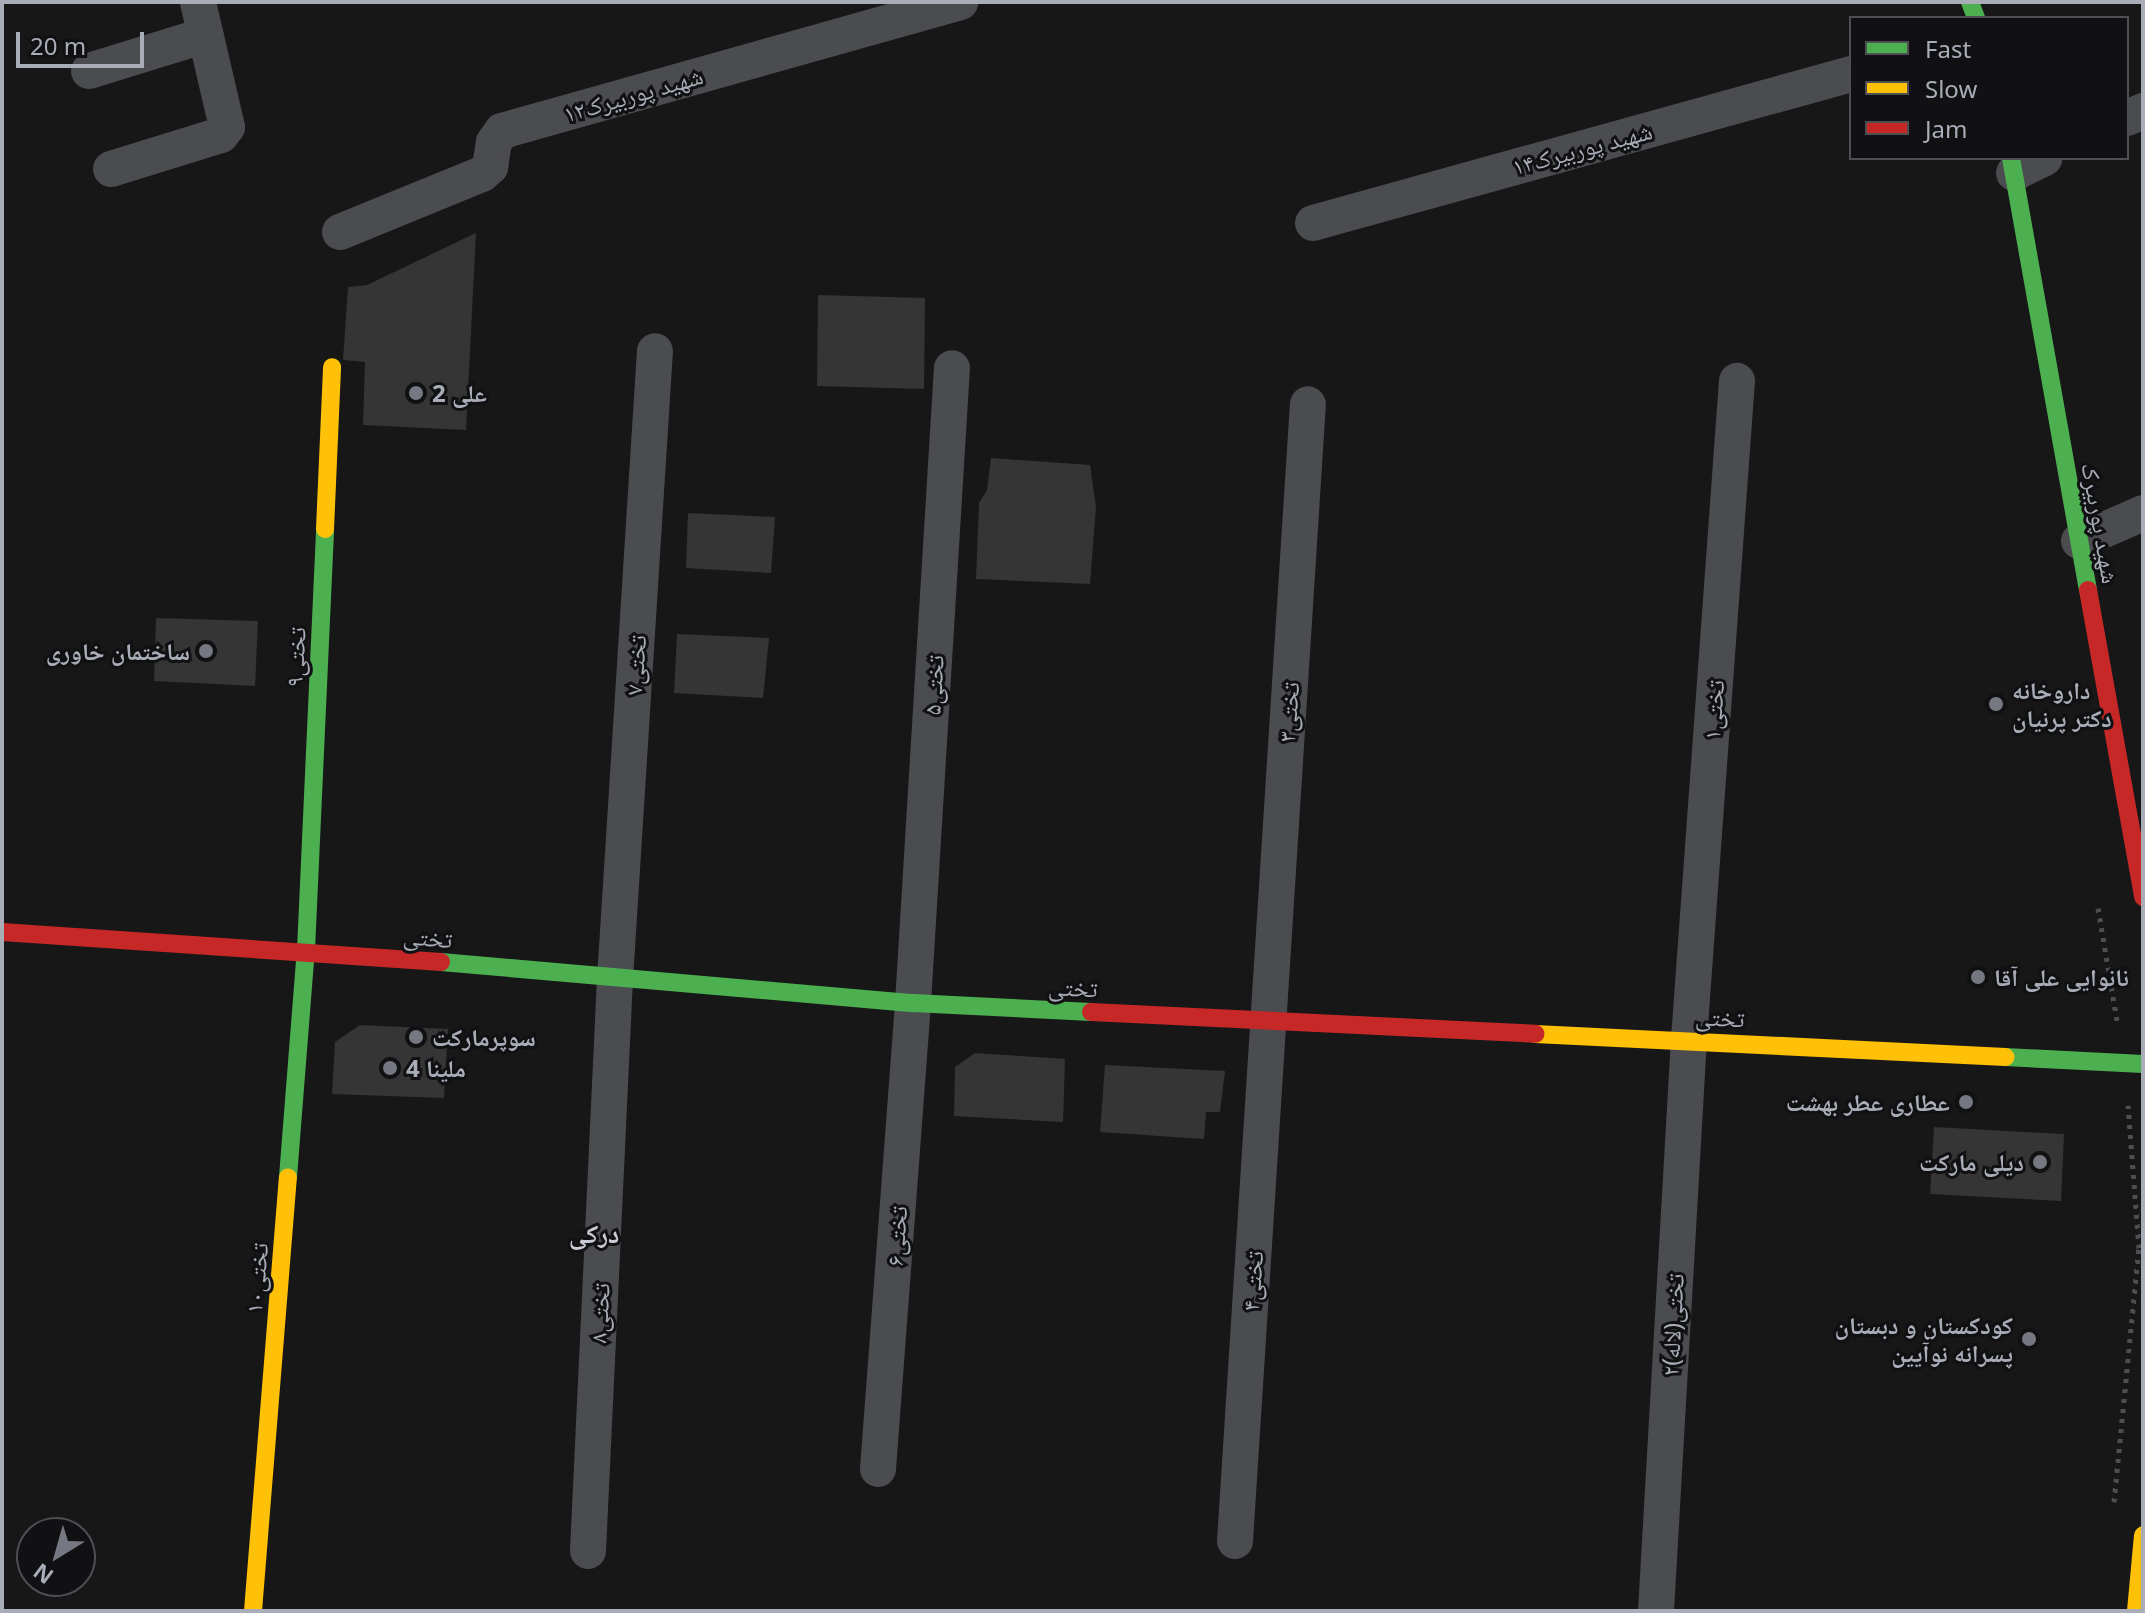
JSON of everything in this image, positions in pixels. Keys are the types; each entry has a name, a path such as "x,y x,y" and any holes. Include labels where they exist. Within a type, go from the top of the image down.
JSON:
{"street":[{"name":"شهید پوربیرک۱۲","path":"340,232 482,174 490,167 494,142 502,131 960,2"},
{"path":"89,71 202,18 229,120 221,135 111,169"},
{"name":"شهید پوربیرک۱۴","path":"1313,223 1849,75"},
{"name":"شهید پوربیرک","path":"2023,163 2079,541 2143,897"},
{"name":"تختی۷","path":"615,979 655,351"},
{"name":"تختی۹","path":"306,950 332,367"},
{"name":"تختی۵","path":"913,1003 952,368"},
{"name":"تختی۱","path":"1689,1039 1737,381"},
{"name":"تختی۳","path":"1269,1021 1308,404"},
{"path":"2079,541 2143,513"},
{"name":"تختی","path":"2,932 306,950 913,1003 2134,1063"},
{"name":"تختی۱۰","path":"253,1611 306,950"},
{"name":"تختی۸","path":"588,1551 615,979"},
{"name":"تختی۶","path":"878,1469 913,1003"},
{"name":"تختی۴","path":"1235,1541 1269,1021"},
{"name":"۲تختی(لاله)","path":"1656,1611 1689,1039"},
{"path":"2136,1611 2143,1535"}],"path":[{"path":"2095,891 2134,1063 2139,1248 2112,1516"}],"building":[{"path":"476,233 466,430 363,425 365,362 343,360 348,287 367,285"},
{"path":"818,295 925,298 924,389 817,386"},
{"path":"991,458 1090,465 1096,507 1090,584 976,579 979,503 987,490"},
{"path":"688,513 775,517 771,573 686,568"},
{"name":"ساختمان خاوری","path":"156,618 258,621 255,686 154,681"},
{"path":"677,634 769,638 763,698 674,693"},
{"name":"ملینا 4","path":"360,1025 448,1029 444,1098 332,1094 335,1042"},
{"path":"975,1053 1065,1059 1063,1122 954,1116 955,1067"},
{"path":"1105,1065 1225,1071 1220,1112 1206,1112 1204,1139 1100,1132"},
{"path":"1934,1127 2064,1134 2061,1201 1930,1194"}],"traffic: fast":[{"path":"1970,2 1975,16"},
{"path":"2011,160 2088,590"},
{"path":"288,1177 306,950 325,529"},
{"path":"441,962 913,1003 1091,1012"},
{"path":"2005,1057 2143,1064"}],"traffic: slow":[{"path":"325,529 332,367"},
{"path":"1535,1034 2005,1057"},
{"path":"253,1611 288,1177"},
{"path":"2136,1611 2143,1535"}],"traffic: jam":[{"path":"2088,590 2143,897"},
{"path":"2,932 441,962"},
{"path":"1091,1012 1535,1034"}],"place":[{"name":"علی 2","path":"416,393"},
{"name":"ساختمان خاوری","path":"206,651"},
{"name":"داروخانه دکتر پرنیان","path":"1996,704"},
{"name":"نانوایی علی آقا","path":"1978,977"},
{"name":"سوپرمارکت","path":"416,1037"},
{"name":"ملینا 4","path":"390,1068"},
{"name":"عطاری عطر بهشت","path":"1966,1102"},
{"name":"دیلی مارکت","path":"2040,1162"},
{"name":"کودکستان و دبستان پسرانه نوآیین","path":"2029,1339"}],"district":[{"name":"درکی","path":"594,1234"}]}
